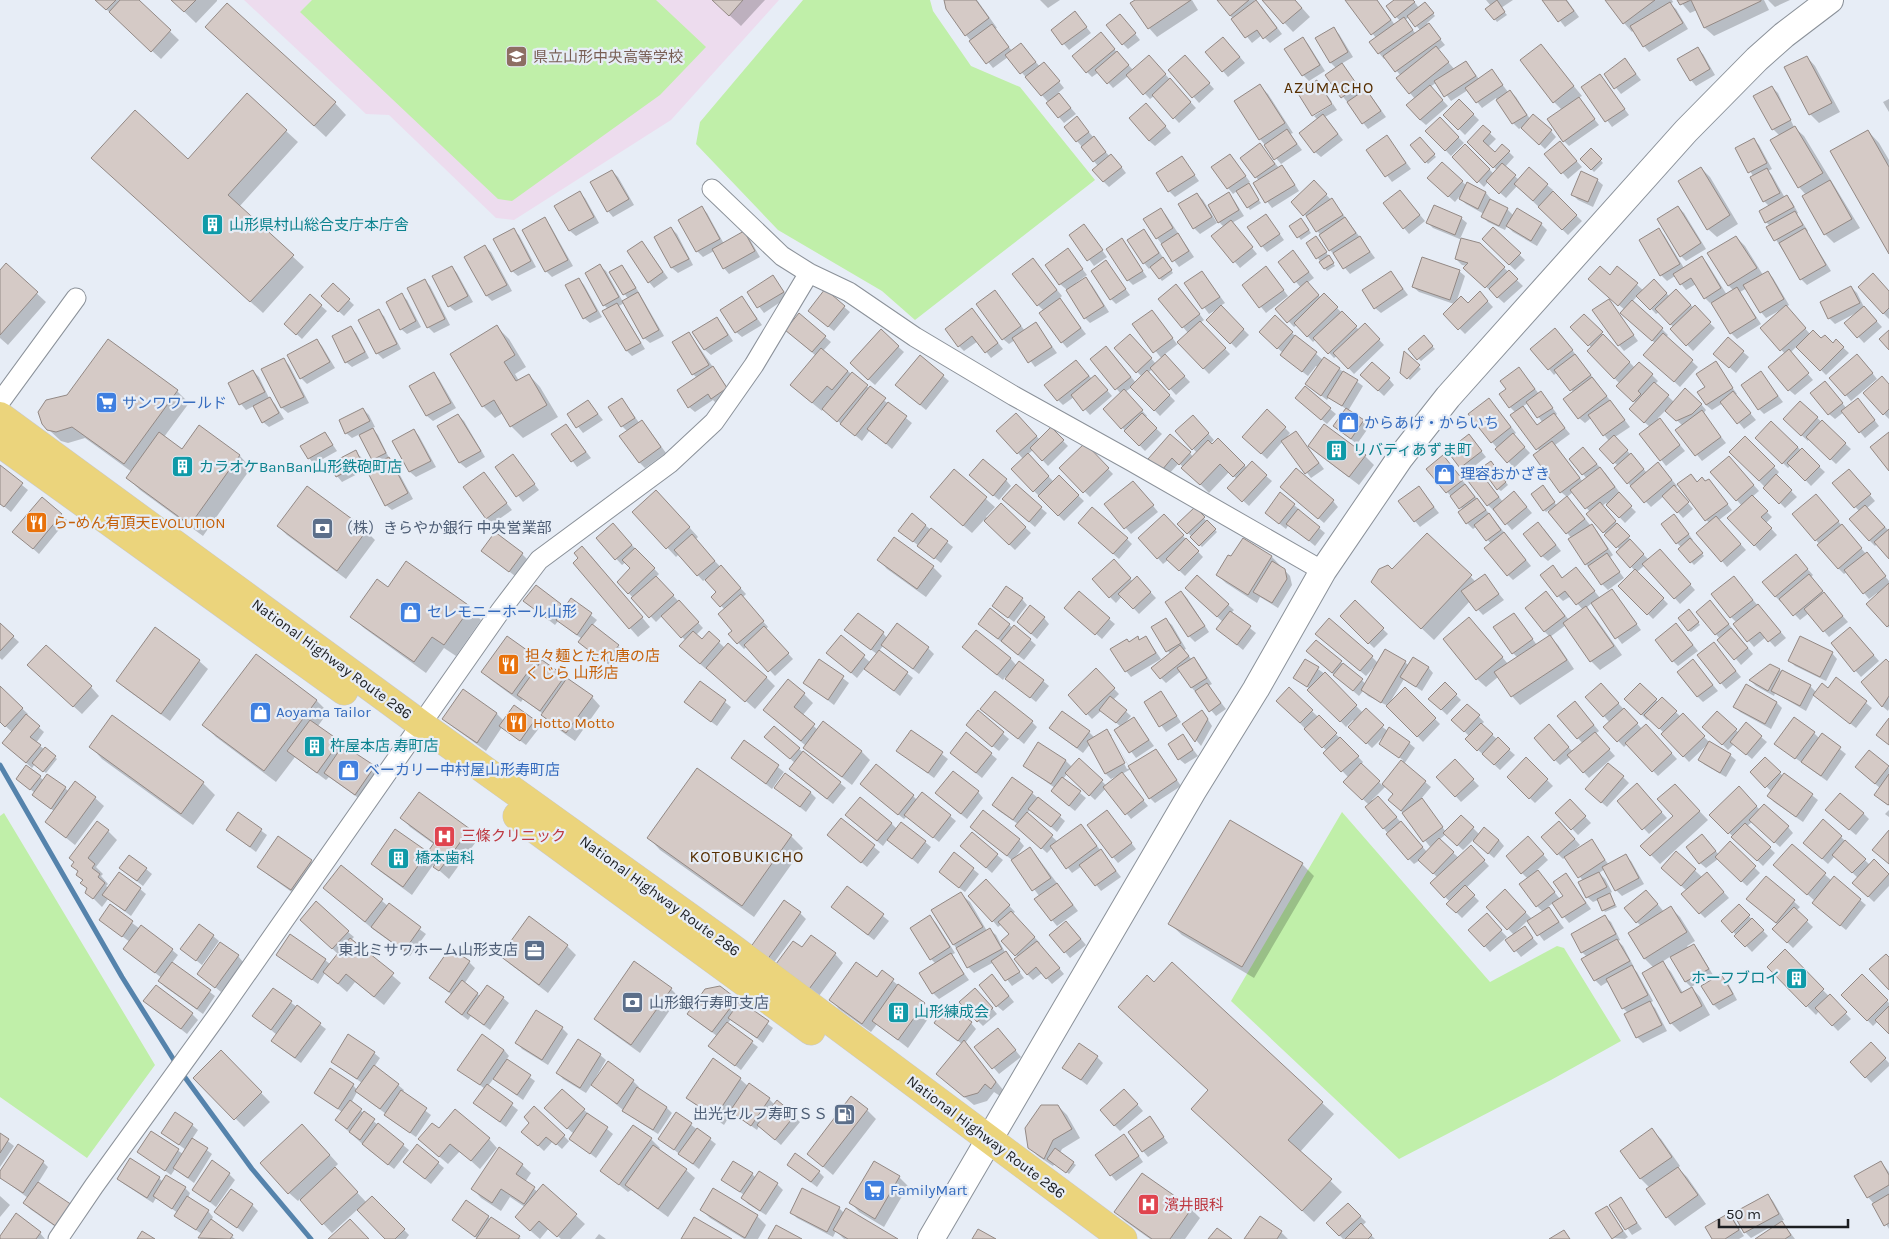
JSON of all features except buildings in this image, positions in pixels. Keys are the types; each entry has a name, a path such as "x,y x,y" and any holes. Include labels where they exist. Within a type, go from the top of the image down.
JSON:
{"highway":[{"name":"National Highway Route 286","path":"0,416 417,732"},
{"name":"National Highway Route 286","path":"0,443 727,944 986,1147 1098,1239"},
{"name":"National Highway Route 286","path":"986,1147 1123,1239"}],"street":[{"path":"931,1239 1193,791 1256,689 1323,571 1400,458 1448,397 1686,131 1757,59 1784,35 1830,0"},
{"path":"712,188 782,256 810,273 850,292 915,337 1014,396 1131,460 1323,571"},
{"path":"58,1239 333,848 417,732 501,610 540,560 670,463 714,422 754,365 810,273"},
{"path":"0,402 76,298"}],"shaded area":[{"name":"県立山形中央高等学校","path":"244,0 779,0 671,120 514,220 496,218 389,115 366,114"}],"green space":[{"name":"県立山形中央高等学校","path":"312,0 656,0 706,47 660,95 512,201 498,199 300,12"},
{"path":"803,0 930,0 933,11 971,66 1020,87 1095,180 915,320 882,291 778,230 696,144 700,122"},
{"path":"1342,812 1490,982 1557,946 1564,948 1621,1041 1551,1080 1399,1159 1231,1001"},
{"path":"4,813 155,1065 87,1158 0,1097 0,816"}],"waterway":[{"path":"0,765 122,977 177,1065"},
{"path":"181,1072 252,1169 311,1239"}],"place":[{"name":"県立山形中央高等学校","path":"517,57"},
{"name":"山形県村山総合支庁本庁舎","path":"213,225"},
{"name":"サンワワールド","path":"106,403"},
{"name":"からあげ・からいち","path":"1348,423"},
{"name":"リバティあずま町","path":"1337,450"},
{"name":"カラオケBanBan山形鉄砲町店","path":"183,467"},
{"name":"理容おかざき","path":"1444,474"},
{"name":"らｰめん有頂天EVOLUTION","path":"37,523"},
{"name":"（株）きらやか銀行 中央営業部","path":"322,528"},
{"name":"セレモニーホール山形","path":"411,612"},
{"name":"担々麺とたれ唐の店 くじら 山形店","path":"509,665"},
{"name":"Aoyama Tailor","path":"260,712"},
{"name":"Hotto Motto","path":"517,723"},
{"name":"杵屋本店 寿町店","path":"314,746"},
{"name":"ベーカリー中村屋山形寿町店","path":"349,770"},
{"name":"三條クリニック","path":"445,836"},
{"name":"橋本歯科","path":"399,858"},
{"name":"東北ミサワホーム山形支店","path":"534,950"},
{"name":"ホーフブロイ","path":"1796,978"},
{"name":"山形銀行寿町支店","path":"633,1003"},
{"name":"山形練成会","path":"898,1012"},
{"name":"出光セルフ寿町ＳＳ","path":"844,1114"},
{"name":"FamilyMart","path":"874,1190"},
{"name":"濱井眼科","path":"1148,1205"}],"district":[{"name":"AZUMACHO","path":"1329,87"},
{"name":"KOTOBUKICHO","path":"747,856"}]}
